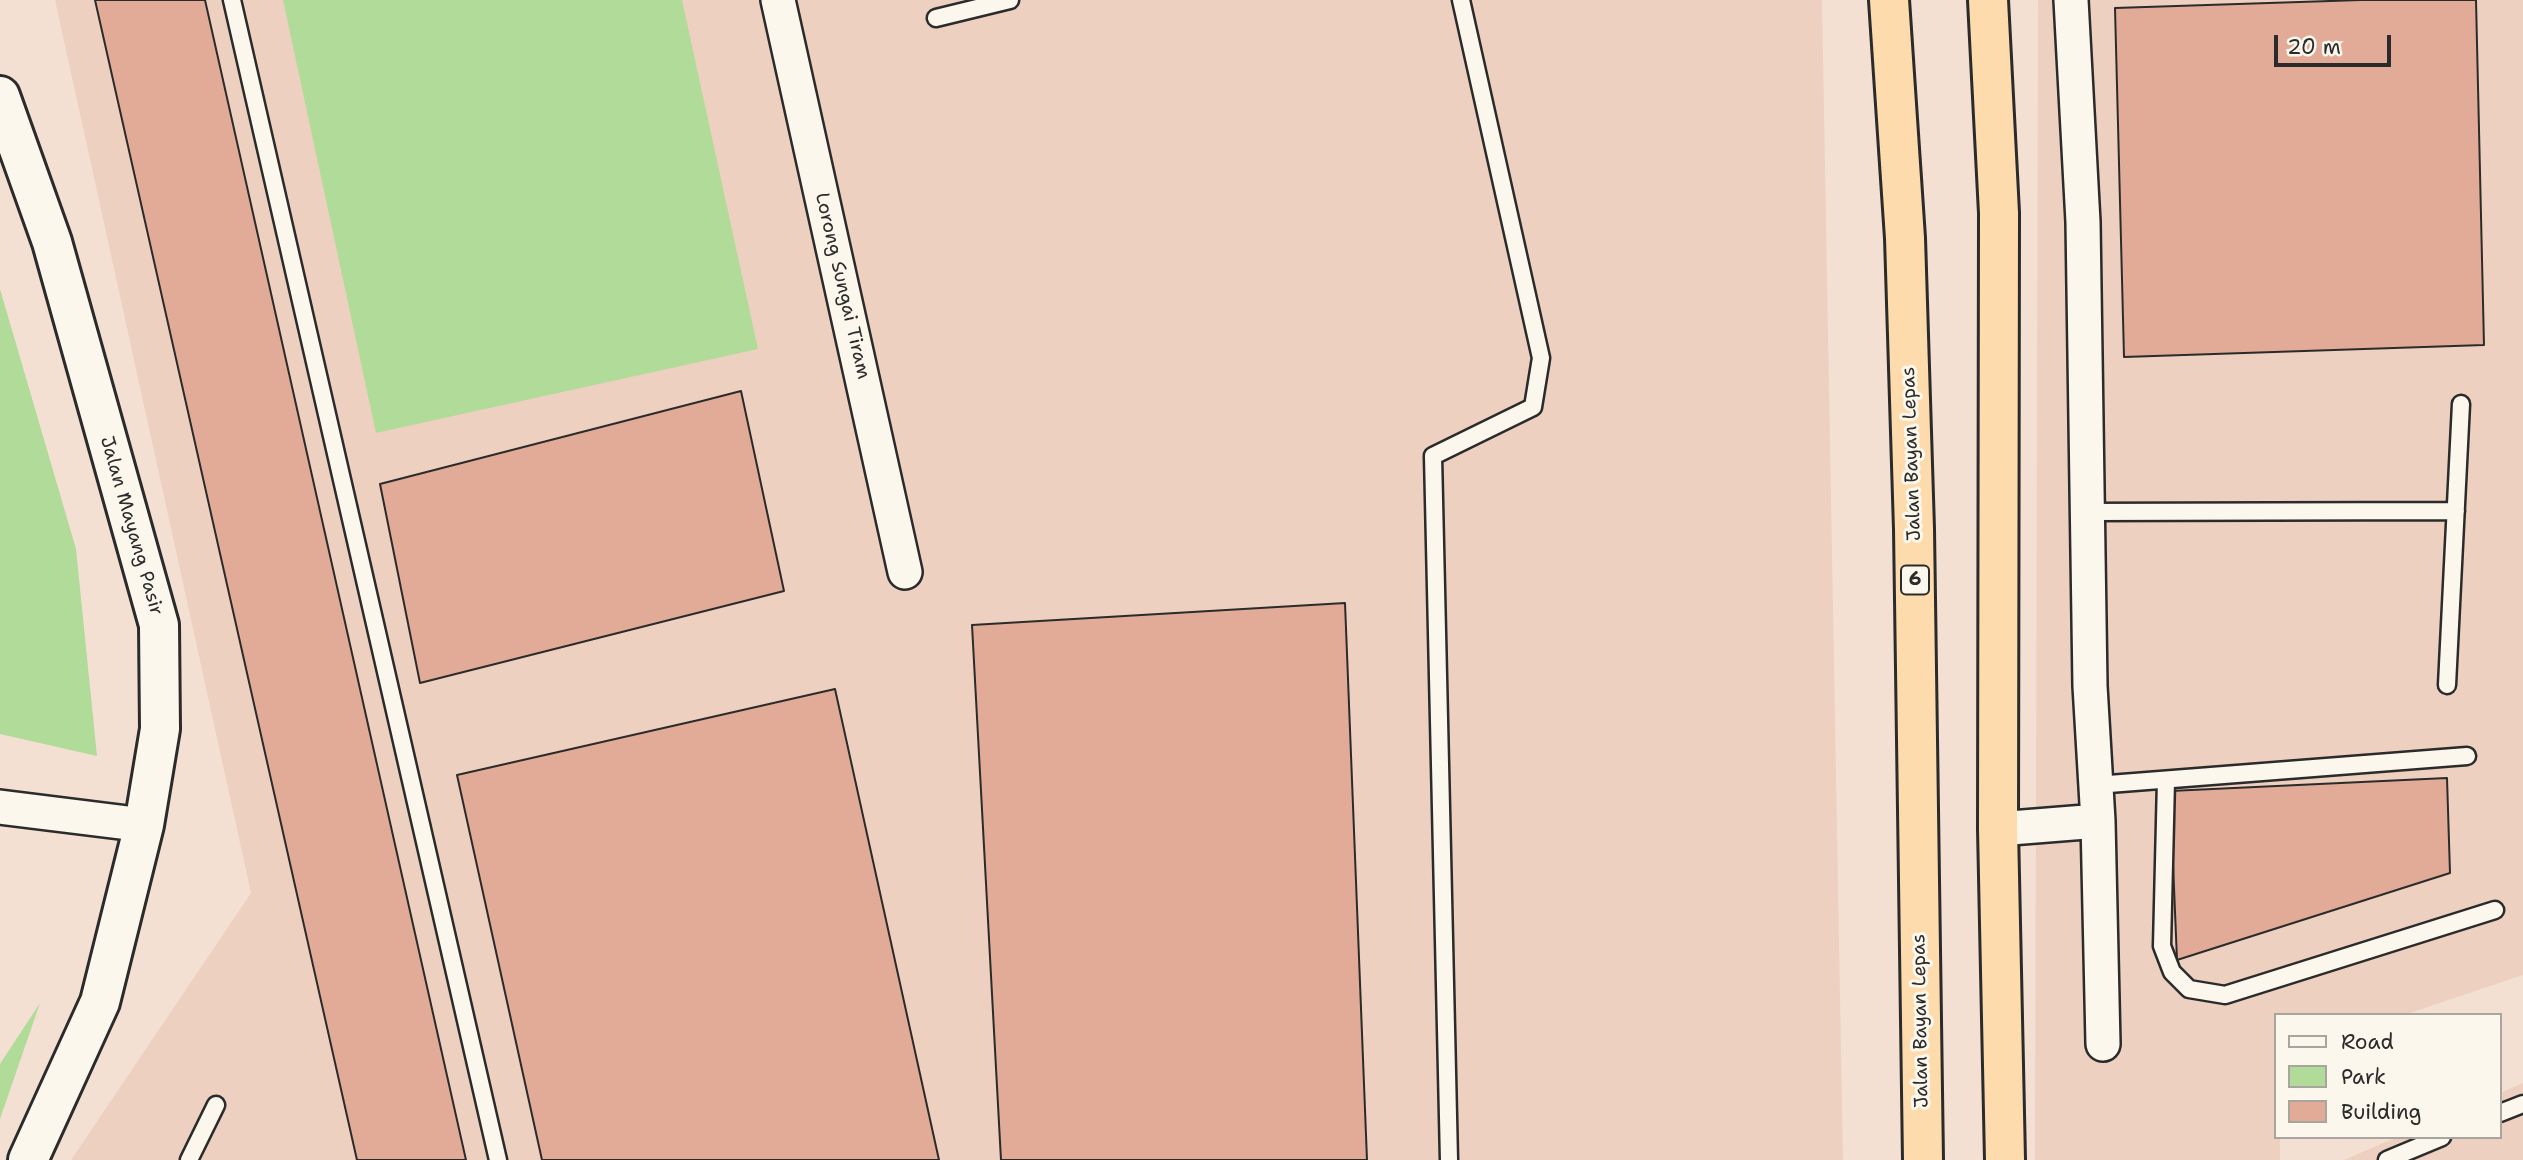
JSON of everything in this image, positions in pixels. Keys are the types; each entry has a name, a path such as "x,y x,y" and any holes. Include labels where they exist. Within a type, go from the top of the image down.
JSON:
{"highway":[{"name":"Jalan Bayan Lepas","path":"1889,0 1905,238 1914,529 1923,1160"},
{"path":"1988,0 1999,213 1998,829 2006,1160"}],"street":[{"name":"Lorong Sungai Tiram","path":"778,0 905,572"},
{"path":"2071,0 2083,222 2090,686 2098,821 2103,1044"},
{"name":"Jalan Mayang Pasir","path":"0,96 52,242 159,625 160,729 144,825 100,1002 28,1160"},
{"path":"0,807 144,825"},
{"path":"1998,829 2098,821"}],"lane":[{"path":"232,0 498,1160"},
{"path":"936,18 1010,0"},
{"path":"1449,1160 1433,456 1533,407 1541,358 1461,0"},
{"path":"2447,685 2461,404"},
{"path":"2087,512 2456,510"},
{"path":"2096,785 2468,756"},
{"path":"2166,779 2162,946 2172,972 2189,989 2225,995 2495,910"},
{"path":"2502,1112 2523,1104"},
{"path":"190,1160 216,1105"},
{"path":"2388,1160 2437,1139"}],"shaded area":[{"path":"55,0 1822,0 1843,1160 71,1160 251,893"},
{"path":"2038,0 2523,0 2523,975 2410,1013 2274,1013 2274,1139 2280,1139 2280,1160 2035,1160"},
{"path":"2523,1083 2523,1160 2344,1160 2392,1139 2502,1139 2502,1092"}],"green space":[{"path":"283,0 682,0 758,349 376,433"},
{"path":"0,289 76,549 97,756 0,734"},
{"path":"40,1003 0,1119 0,1064"}],"building":[{"path":"95,0 205,0 466,1160 357,1160"},
{"path":"2361,0 2476,0 2484,345 2124,357 2115,8"},
{"path":"741,391 784,591 420,683 380,484"},
{"path":"1345,603 1367,1160 1001,1160 972,625"},
{"path":"835,689 939,1160 542,1160 457,775"},
{"path":"2447,778 2450,873 2177,960 2170,791"}]}
